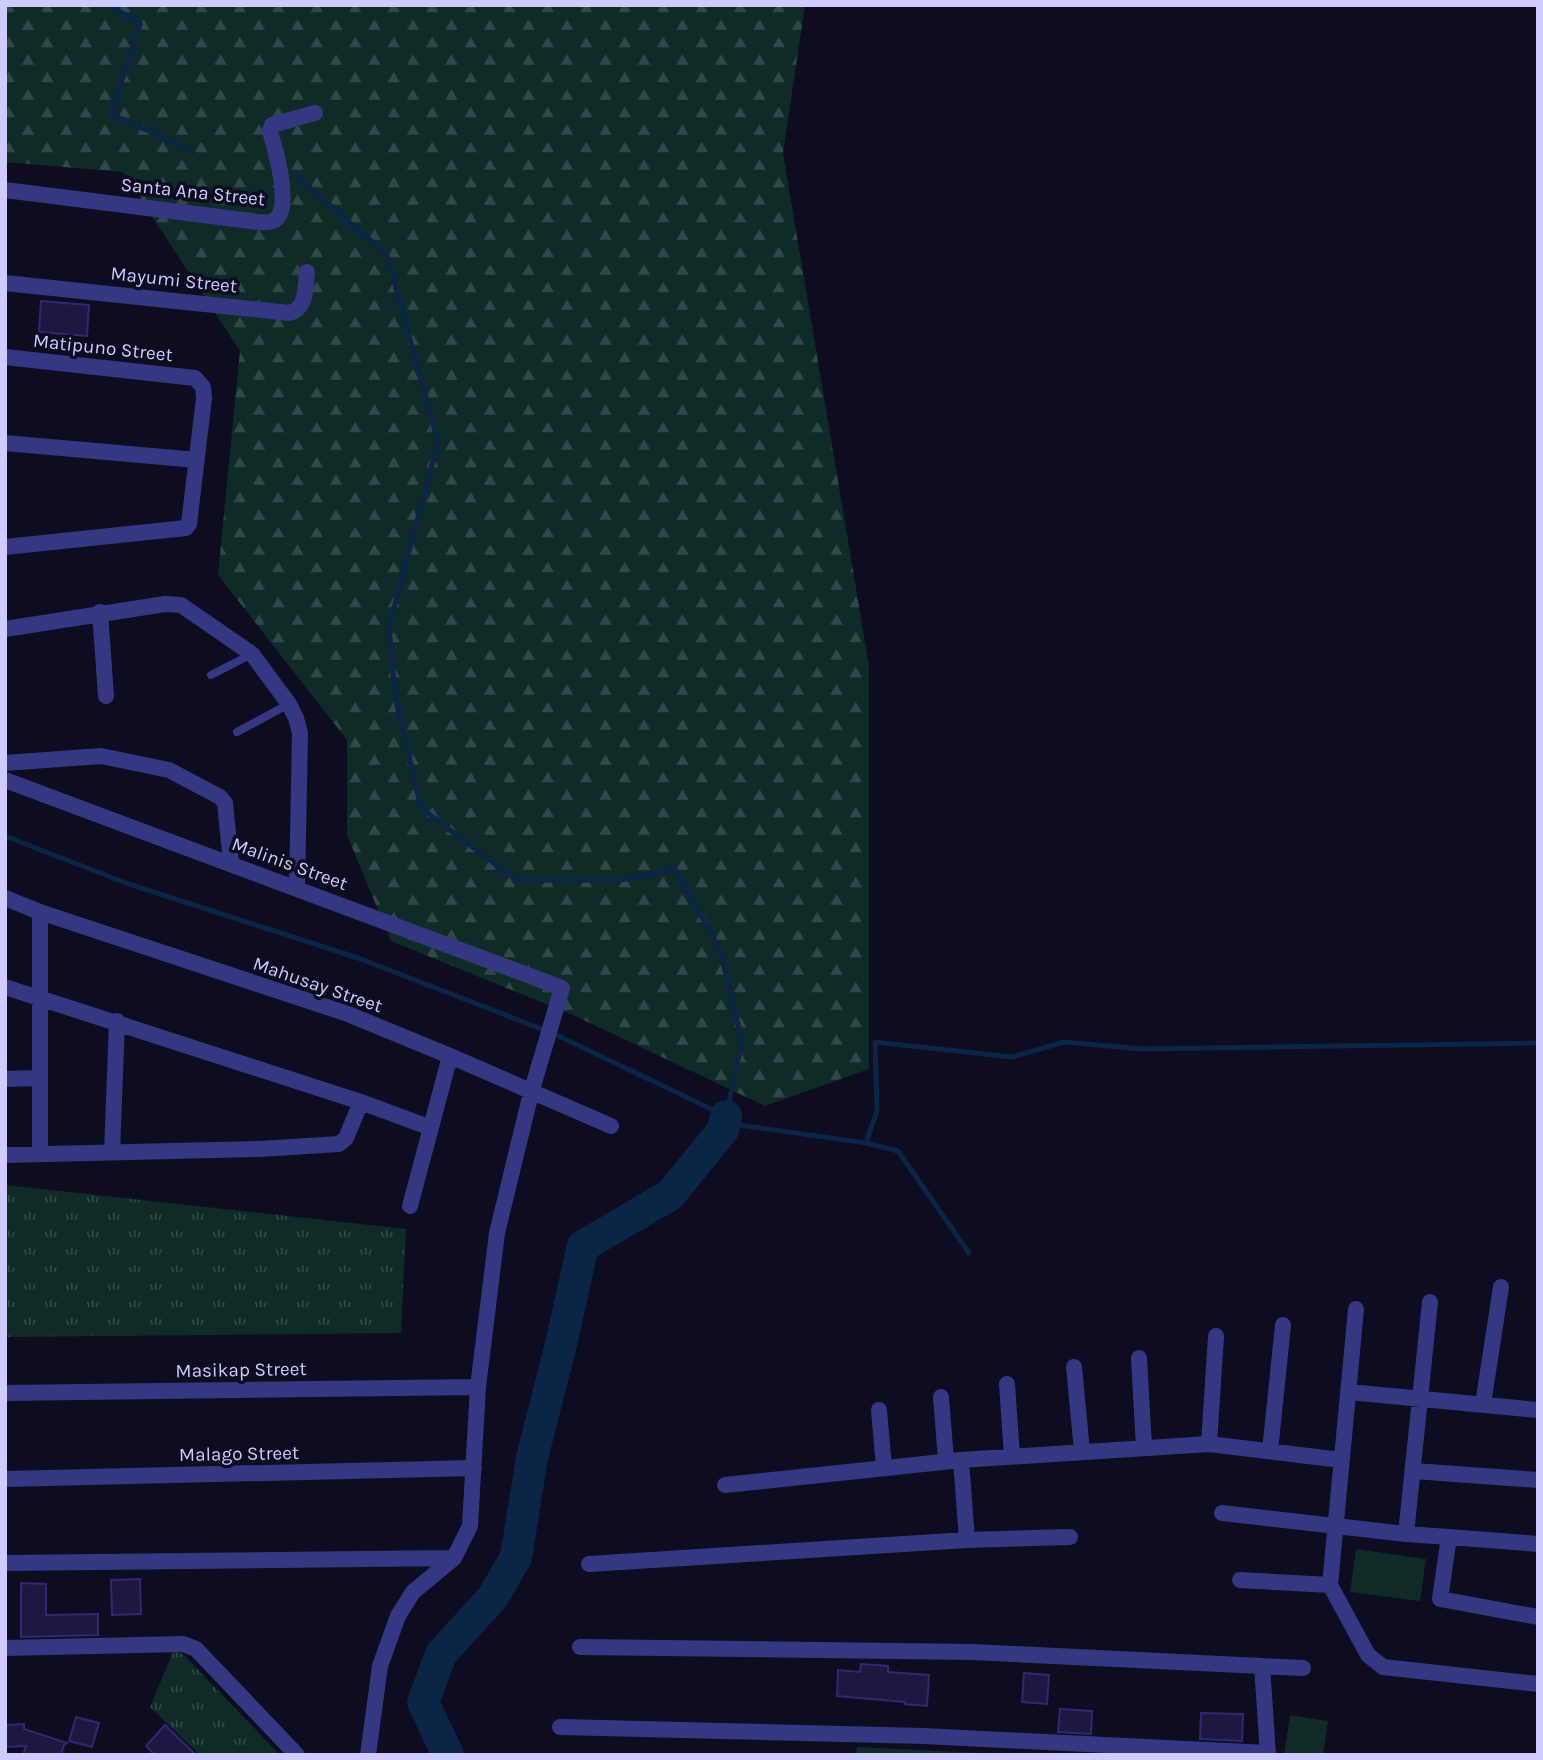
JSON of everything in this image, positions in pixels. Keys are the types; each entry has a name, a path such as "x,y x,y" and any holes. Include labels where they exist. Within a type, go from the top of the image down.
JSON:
{"street":[{"name":"Santa Ana Street","path":"5,190 251,221 274,221 280,215 284,203 270,131 272,125 315,113"},
{"name":"Mayumi Street","path":"5,283 289,313 297,311 301,305 307,272"},
{"name":"Matipuno Street","path":"5,358 195,378 203,387 204,398 197,460"},
{"path":"5,443 197,460 189,524 186,528 5,547"},
{"path":"5,629 100,612 165,604 181,605 252,654 289,704 300,733 297,887"},
{"path":"100,612 106,696"},
{"path":"5,763 92,756 176,773 220,797 225,803 231,863"},
{"name":"Malinis Street","path":"5,780 559,986 562,992 531,1093"},
{"name":"Mahusay Street","path":"5,898 348,1014 611,1126"},
{"path":"40,912 40,1154"},
{"path":"5,987 117,1021 431,1128"},
{"path":"112,1153 117,1021"},
{"path":"410,1206 450,1056"},
{"path":"5,1079 40,1079"},
{"path":"368,1755 380,1666 398,1616 413,1592 454,1558 470,1526 478,1387 497,1233 531,1093"},
{"path":"5,1155 260,1149 339,1144 346,1138 361,1102"},
{"path":"1483,1404 1501,1287"},
{"path":"1406,1534 1430,1302"},
{"path":"1356,1309 1330,1585 1368,1655 1383,1667 1538,1684"},
{"path":"1270,1451 1283,1325"},
{"path":"1209,1444 1216,1336"},
{"path":"1139,1358 1144,1447"},
{"path":"1074,1367 1082,1451"},
{"path":"1007,1384 1012,1456"},
{"name":"Masikap Street","path":"5,1394 478,1387"},
{"path":"1349,1392 1538,1410"},
{"path":"941,1397 967,1540"},
{"path":"879,1410 884,1467"},
{"path":"725,1485 954,1460 1209,1444 1341,1460"},
{"name":"Malago Street","path":"5,1479 474,1468"},
{"path":"1414,1471 1538,1479"},
{"path":"1222,1513 1335,1528 1538,1544"},
{"path":"589,1564 967,1540 1070,1537"},
{"path":"1449,1537 1440,1599 1538,1617"},
{"path":"5,1563 454,1558"},
{"path":"1240,1580 1330,1585"},
{"path":"5,1648 183,1644 196,1649 297,1755"},
{"path":"580,1647 972,1652 1303,1668"},
{"path":"560,1727 924,1736 1268,1754 1262,1667"}],"lane":[{"path":"211,675 252,654"},
{"path":"237,732 289,704"}],"green space":[{"path":"5,5 805,5 783,153 869,666 869,1069 765,1106 573,1015 391,941 347,835 347,740 218,575 240,351 123,172 5,162"},
{"path":"5,1185 406,1229 401,1333 5,1337"},
{"path":"1356,1549 1426,1559 1420,1601 1350,1592"},
{"path":"173,1652 183,1654 280,1755 200,1755 150,1707"},
{"path":"1290,1715 1328,1721 1323,1755 1284,1755"},
{"path":"857,1747 980,1753 980,1755 856,1755"}],"building":[{"path":"41,301 89,305 87,336 39,332"},
{"path":"140,1579 141,1614 112,1615 111,1580"},
{"path":"21,1583 46,1584 46,1615 98,1614 98,1635 21,1637"},
{"path":"861,1664 888,1666 888,1672 929,1675 927,1706 837,1696 838,1670 860,1672"},
{"path":"1024,1673 1049,1675 1047,1704 1022,1702"},
{"path":"1060,1709 1092,1711 1091,1734 1058,1732"},
{"path":"1201,1713 1243,1714 1242,1741 1200,1739"},
{"path":"76,1717 99,1723 92,1747 69,1741"},
{"path":"24,1724 24,1729 67,1743 61,1755 23,1755 26,1746 5,1747 5,1725"},
{"path":"165,1725 196,1755 155,1755 146,1746"}],"waterway":[{"path":"109,5 140,24 111,114 193,151"},
{"path":"5,836 126,883 358,958 552,1033 726,1116 742,1041 720,950 675,869 620,880 516,880 421,808 395,696 389,627 438,442 387,255 296,176"},
{"path":"725,1123 866,1143 877,1111 875,1042 1012,1057 1064,1042 1142,1049 1538,1043"},
{"path":"448,1755 423,1702 441,1654 493,1597 516,1557 532,1458 583,1246 670,1195 723,1130 726,1116"},
{"path":"866,1143 898,1151 969,1253"}]}
